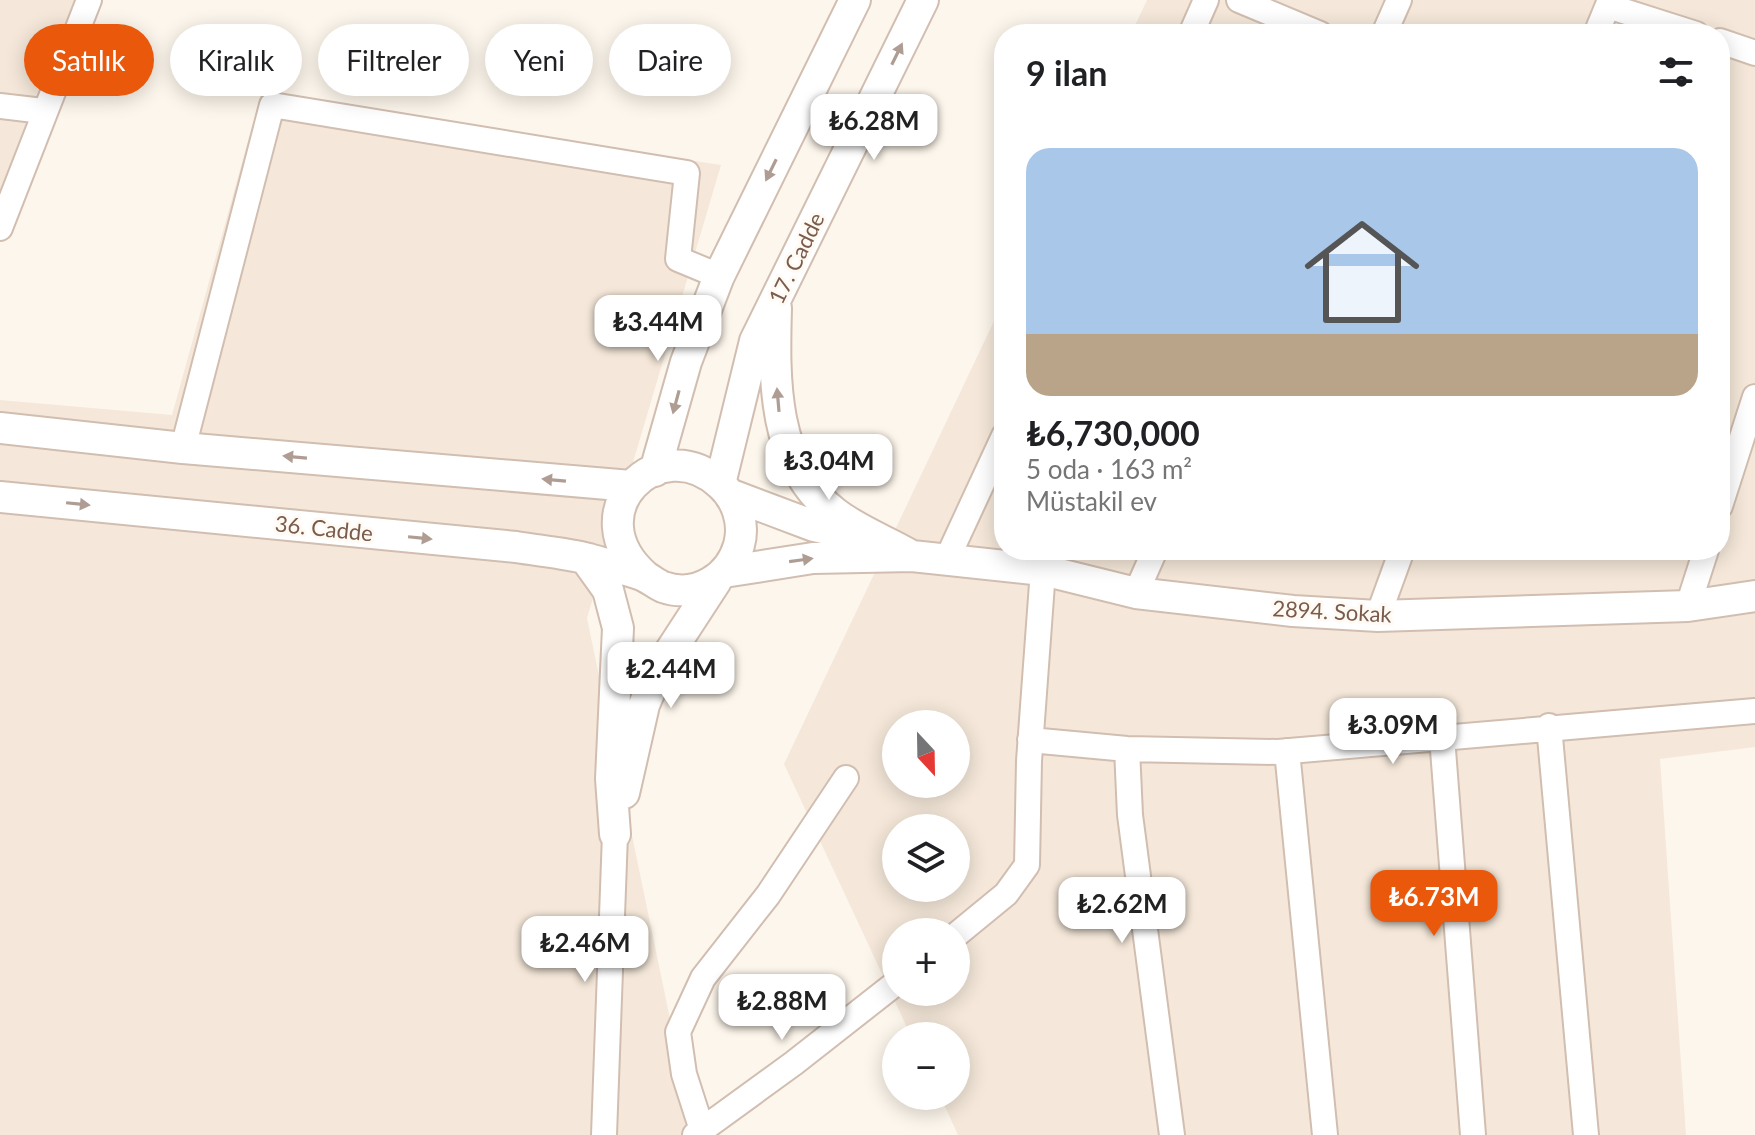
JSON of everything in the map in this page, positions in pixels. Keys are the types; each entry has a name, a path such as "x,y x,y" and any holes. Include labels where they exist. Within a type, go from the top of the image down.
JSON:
{"street":[{"path":"0,228 43,111 89,0"},
{"path":"855,0 719,276 643,478 621,504 618,535 630,563 645,576 664,587 694,590 720,576 813,558 912,556"},
{"name":"17. Cadde","path":"725,489 755,341 923,0"},
{"path":"1195,24 1206,0"},
{"path":"1239,0 1296,24"},
{"path":"1388,24 1399,0"},
{"path":"1600,24 1609,3 1668,24"},
{"path":"1730,44 1755,53"},
{"path":"183,448 272,105 687,173 678,259 719,276"},
{"path":"0,106 43,111"},
{"path":"776,300 775,360 779,412 788,450 810,485 834,512 912,556"},
{"path":"1730,475 1755,397"},
{"path":"0,428 183,448 643,478 667,466 687,466 705,472 725,489 814,526 861,537 912,556"},
{"path":"947,559 994,458"},
{"path":"615,834 644,705 660,667 735,558 741,538 740,516 725,489"},
{"name":"36. Cadde","path":"0,497 516,547 585,558 645,576"},
{"name":"2894. Sokak","path":"912,556 1043,570 1136,593 1293,611 1378,616 1688,606 1755,596"},
{"path":"585,558 608,590 618,628 611,779 615,834 604,1135"},
{"path":"1136,593 1151,560"},
{"path":"1378,616 1398,560"},
{"path":"1688,606 1703,560"},
{"path":"970,924 1006,894 1027,865 1030,740 1043,570"},
{"path":"1030,740 1127,749 1287,751 1549,726 1755,711"},
{"path":"1549,726 1586,1135"},
{"path":"1442,737 1473,1135"},
{"path":"1127,749 1130,815 1172,1135"},
{"path":"1287,751 1325,1135"},
{"path":"846,778 768,895 703,978 678,1032 698,1133 882,994"}],"shaded area":[{"path":"0,0 81,0 71,24 24,24 24,96 42,96 0,198"},
{"path":"1147,0 1755,0 1755,747 1660,759 1686,1135 958,1135 946,1110 970,1110 970,1022 904,1022 897,1006 970,1006 970,918 882,918 882,974 784,764 994,321 994,560 1730,560 1730,24 1136,24"},
{"path":"260,96 721,165 587,618 694,1135 0,1135 0,400 172,415"}]}
